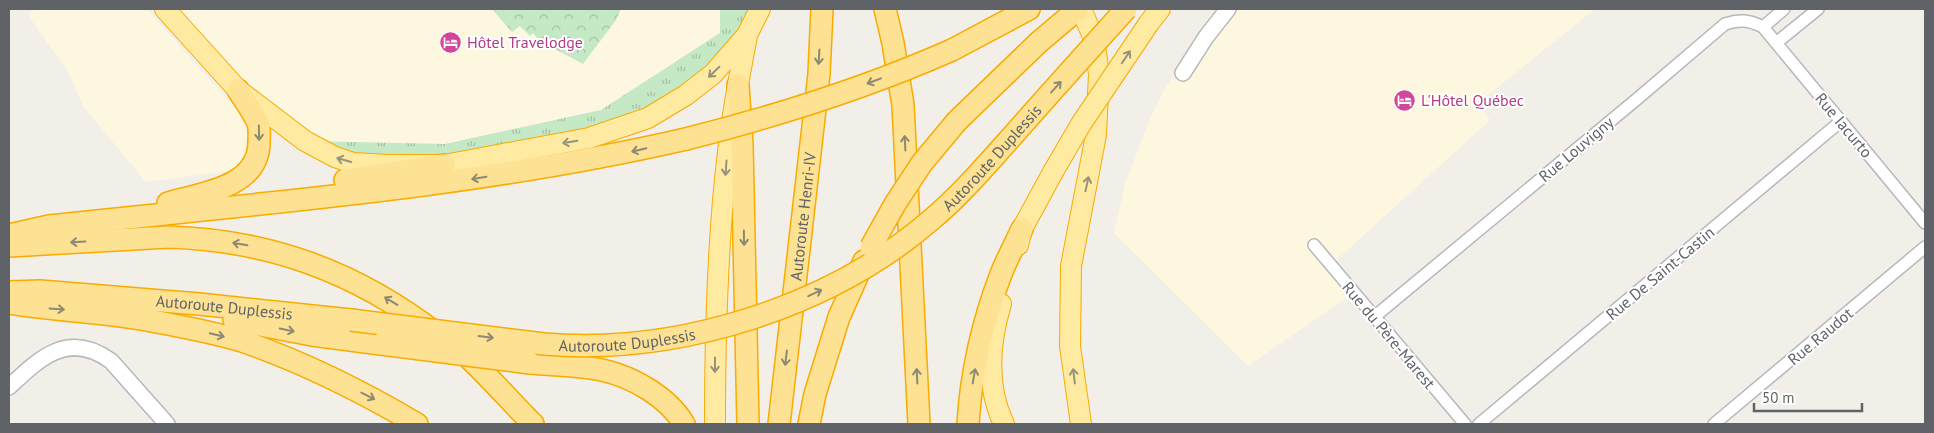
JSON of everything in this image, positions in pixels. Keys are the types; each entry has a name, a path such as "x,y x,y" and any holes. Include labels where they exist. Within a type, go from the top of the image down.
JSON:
{"highway":[{"path":"165,9 238,90 304,141 335,158 364,164 444,165"},
{"path":"9,235 72,220 444,165 589,138 648,118 686,95 713,74 747,35 760,9"},
{"name":"Autoroute Henri-IV","path":"778,424 819,74 822,9"},
{"path":"885,9 893,43 903,106 919,424"},
{"path":"809,424 815,394 839,317 870,247 895,204 922,163 957,121 1039,42 1080,9 1094,39 1099,74 1096,135 1071,266 1070,346 1081,424"},
{"name":"Autoroute Duplessis","path":"9,292 40,292 199,304 351,320 544,344 576,346 614,346 676,337 738,323 793,303 829,287 880,257 932,220 982,169 1126,9"},
{"path":"49,226 462,181 570,163 686,139 763,119 854,89 952,50 1024,12"},
{"path":"968,424 975,371 984,328 1001,274 1022,230 1081,124 1154,16"},
{"path":"715,424 715,356 728,152 747,35"},
{"path":"738,85 742,145 748,424"},
{"path":"144,209 226,186 250,169 256,161 259,148 259,125 238,90"},
{"path":"1004,424 999,414 992,386 991,356 995,324 1022,230"},
{"path":"9,246 168,237 194,238 265,249 305,261 358,282 417,318 469,359 533,424"},
{"path":"119,298 312,335 530,363 602,370 643,386 670,406 684,424"},
{"path":"9,303 32,308 84,311 140,318 241,341 310,368 371,397 417,424"}],"street":[{"path":"1183,73 1206,37 1228,9"},
{"path":"1762,27 1784,9"},
{"path":"1776,43 1818,9"},
{"name":"Rue Louvigny","path":"1374,316 1725,24 1738,20 1752,21 1762,27"},
{"name":"Rue Iacurto","path":"1762,27 1925,223"},
{"name":"Rue De Saint-Castin","path":"1479,424 1840,122"},
{"name":"Rue du Père-Marest","path":"1314,245 1465,424"},
{"name":"Rue Raudot","path":"1714,424 1925,246"},
{"path":"9,388 34,364 59,349 78,347 88,349 101,354 111,361 167,424"}],"shaded area":[{"path":"36,9 147,9 247,122 250,129 251,148 238,170 146,182 83,106 68,72 28,15"},
{"path":"165,9 720,9 720,33 601,110 445,144 305,141"},
{"path":"1222,9 1595,9 1478,103 1490,120 1331,265 1354,293 1248,366 1114,233 1125,184 1150,119 1163,92 1197,38"}],"green space":[{"path":"492,9 621,9 616,20 583,64 544,43 543,45 533,33 530,36 520,26 512,32"},
{"path":"720,9 760,9 747,35 648,118 388,165 305,141 445,144 601,110 720,33"}],"place":[{"name":"Hôtel Travelodge","path":"451,42"},
{"name":"L'Hôtel Québec","path":"1405,100"}]}
